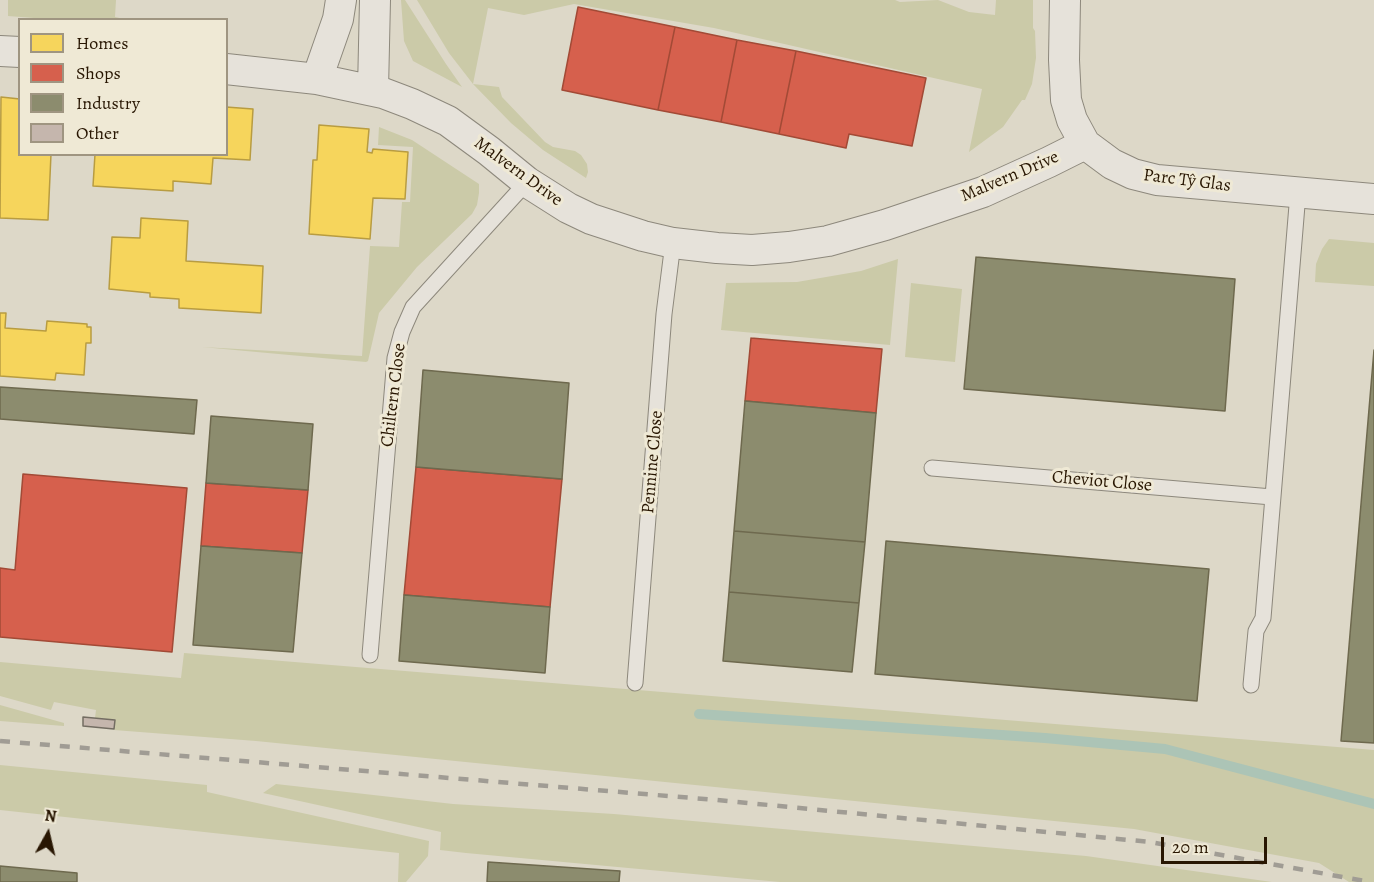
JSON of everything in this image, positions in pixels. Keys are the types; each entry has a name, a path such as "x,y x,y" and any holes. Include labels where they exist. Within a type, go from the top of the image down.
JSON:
{"street":[{"path":"317,79 338,19 341,0"},
{"path":"373,90 375,0"},
{"name":"Parc Tŷ Glas","path":"1065,0 1066,100 1072,120 1085,144 1112,164 1133,174 1157,180 1374,199"},
{"path":"0,51 18,52"},
{"name":"Malvern Drive","path":"228,69 317,79 373,90 412,104 448,122 489,150 527,182 568,208 591,219 672,243 717,248 752,250 789,247 828,241 885,225 983,192 1085,144"}],"lane":[{"name":"Chiltern Close","path":"370,655 395,358 402,332 413,307 527,182"},
{"path":"1251,685 1256,631 1263,618 1298,193"},
{"name":"Pennine Close","path":"635,682 664,314 672,243"},
{"name":"Cheviot Close","path":"932,468 1272,497"}],"green space":[{"path":"8,0 116,0 115,17 120,18 34,18 8,16"},
{"path":"401,0 405,0 462,87 413,61 404,41"},
{"path":"417,0 895,0 900,2 938,0 969,12 995,15 996,0 1033,0 1036,58 1032,84 1025,100 1022,100 1003,127 969,152 982,89 714,28 574,4 524,15 488,8 473,84 449,53"},
{"path":"473,84 499,87 502,97 545,142 553,147 575,151 581,155 587,164 586,178 543,150 511,123"},
{"path":"379,127 412,140 479,184 479,193 477,205 472,214 417,267 379,313 368,361 202,347 362,356 370,246 399,247 402,202 410,202 413,147 378,145"},
{"path":"1329,239 1374,243 1374,286 1315,282 1316,264"},
{"path":"898,259 890,345 721,330 726,283 797,282 861,271"},
{"path":"911,283 962,289 955,362 905,357"},
{"path":"184,653 1374,750 1374,882 1349,882 1319,863 1134,829 256,741 114,730 115,720 95,718 96,710 54,702 51,710 0,696 0,662 181,678"},
{"path":"0,705 64,723 64,726 0,721"},
{"path":"0,765 207,785 207,792 429,841 428,856 406,882 398,882 399,853 0,810"},
{"path":"276,784 453,804 614,814 1086,856 1272,882 780,882 466,853 440,850 441,832 263,793"}],"building: Homes":[{"path":"1,97 18,99 18,156 51,156 48,220 0,218"},
{"path":"228,107 253,109 250,160 213,158 211,184 173,181 173,191 93,186 95,156 228,156"},
{"path":"319,125 369,129 367,152 372,153 373,149 408,152 405,199 373,198 370,239 309,234 313,160 317,160"},
{"path":"141,218 188,221 186,261 263,266 261,313 179,308 179,299 150,297 150,293 109,289 112,237 140,238"},
{"path":"0,313 6,313 5,328 46,331 47,321 87,324 87,327 91,327 91,343 86,343 84,375 56,373 55,380 0,376"}],"building: Shops":[{"path":"578,7 675,27 658,110 562,90"},
{"path":"675,27 737,40 721,122 658,110"},
{"path":"737,40 796,51 779,134 721,122"},
{"path":"796,51 926,78 912,146 849,134 846,148 779,134"},
{"path":"751,338 882,349 876,413 745,401"},
{"path":"416,467 562,479 550,607 404,595"},
{"path":"23,474 187,488 172,652 0,637 0,568 15,570"},
{"path":"206,483 308,490 302,553 201,546"}],"building: Industry":[{"path":"976,257 1235,279 1225,411 964,389"},
{"path":"1374,350 1374,743 1341,741"},
{"path":"423,370 569,383 562,479 416,467"},
{"path":"0,387 197,400 194,434 0,419"},
{"path":"745,401 876,413 865,542 734,531"},
{"path":"211,416 313,424 308,490 206,483"},
{"path":"734,531 865,542 859,603 729,592"},
{"path":"886,541 1209,569 1197,701 875,674"},
{"path":"201,546 302,553 293,652 193,645"},
{"path":"729,592 859,603 852,672 723,661"},
{"path":"404,595 550,607 545,673 399,661"},
{"path":"488,862 620,871 619,882 487,882"},
{"path":"0,866 77,873 77,882 0,882"}],"building: Other":[{"path":"83,717 115,720 114,729 83,726"}],"waterway":[{"path":"699,714 1045,738 1165,749 1374,804"}],"railway":[{"path":"0,741 717,800 1150,842 1370,882"}]}
